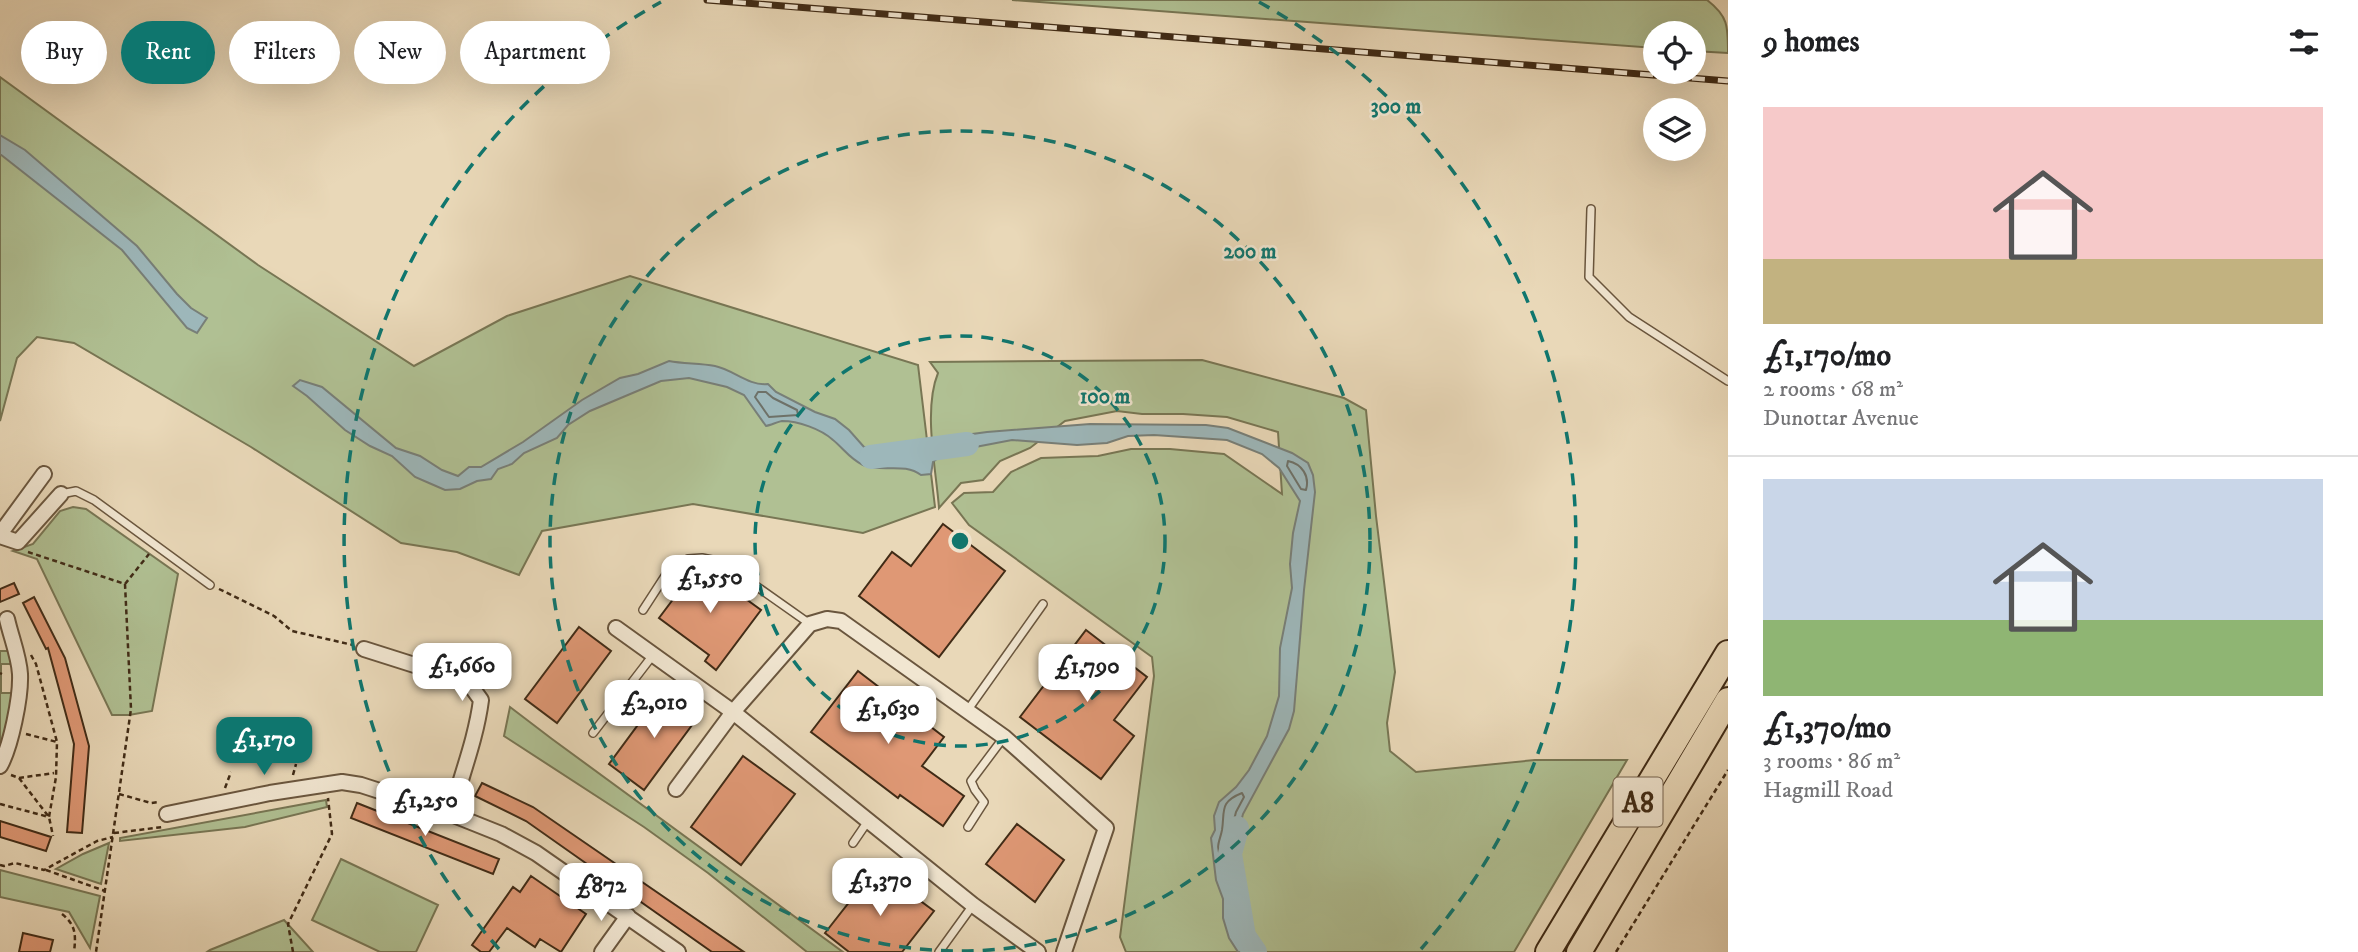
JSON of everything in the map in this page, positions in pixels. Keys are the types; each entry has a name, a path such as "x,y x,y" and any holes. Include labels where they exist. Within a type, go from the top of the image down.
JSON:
{"highway":[{"name":"A8","path":"1548,952 1728,653"},
{"name":"A8","path":"1578,952 1728,700"}],"street":[{"path":"44,474 0,535 18,542 61,494"},
{"path":"676,789 733,712 810,624 827,619 841,621 1004,737 1106,828 1066,951"},
{"path":"0,766 8,751 13,731 20,674 7,620"},
{"path":"616,628 733,712 973,905 1038,952"},
{"path":"364,649 468,682 481,700 478,723 451,814"},
{"path":"167,814 270,793 342,782 361,785 451,814 501,834 536,853 678,952"},
{"path":"602,952 628,916"}],"lane":[{"path":"1591,209 1589,277 1629,317 1728,381"},
{"path":"61,494 76,491 112,512 209,584"},
{"path":"643,610 667,573 688,559 702,558 722,562 810,624"},
{"path":"967,711 1043,604"},
{"path":"593,733 653,654"},
{"path":"968,827 984,802 971,781 1004,737"},
{"path":"853,843 868,821"},
{"path":"939,952 973,905"}],"path":[{"path":"96,952 131,709 125,584 150,553 152,541"},
{"path":"18,542 18,549 125,584"},
{"path":"209,584 274,616 292,631 364,649"},
{"path":"30,652 36,664 57,742 56,773 48,817"},
{"path":"13,731 57,742"},
{"path":"283,777 293,775 296,764"},
{"path":"0,766 19,778 56,773"},
{"path":"1616,952 1728,770"},
{"path":"225,788 231,772"},
{"path":"19,778 48,817 53,836"},
{"path":"216,789 236,786"},
{"path":"44,870 107,837 168,827 164,801 151,803 118,794"},
{"path":"0,804 48,817"},
{"path":"293,952 288,924 332,834 330,808"},
{"path":"0,865 15,863 44,870 106,891"},
{"path":"62,914 71,921 76,931 74,952"}],"green space":[{"path":"1012,0 1707,0 1719,11 1725,22 1728,53 1706,52 1706,21 1643,21 1643,47"},
{"path":"0,77 258,265 414,366 507,316 630,276 918,365 935,507 863,533 693,504 542,531 519,575 457,552 401,543 251,447 74,343 37,337 17,358 0,421"},
{"path":"1202,360 1344,398 1366,410 1395,672 1387,723 1390,751 1416,772 1535,760 1627,760 1514,952 1126,952 1120,937 1154,676 1152,657 969,525 952,503 964,493 993,492 1011,472 1041,458 1098,456 1131,449 1224,454 1282,494 1278,432 1227,417 1183,414 1117,411 1065,421 1030,448 1000,461 983,480 961,483 939,508 931,421 931,404 938,373 930,362"},
{"path":"73,507 86,509 178,574 152,711 112,715 37,559 13,551 33,544 60,511"},
{"path":"0,651 10,651 11,664 1,664 1,693 15,693 0,760"},
{"path":"510,707 843,952 807,952 708,873 644,827 504,736"},
{"path":"326,800 327,807 245,827 120,841 120,838"},
{"path":"109,843 101,884 56,869 83,854"},
{"path":"341,859 438,905 416,952 380,952 312,920"},
{"path":"0,870 100,896 90,948 69,912 0,897"},
{"path":"284,920 313,952 207,952 210,950"}],"water":[{"path":"0,135 25,150 137,246 177,294 191,308 207,318 197,333 187,328 122,250 0,154"},
{"path":"669,361 715,366 754,383 768,384 776,392 835,419 864,447 923,457 950,437 987,432 1090,424 1206,425 1228,428 1292,453 1308,463 1315,492 1294,711 1289,729 1243,814 1227,874 1234,897 1260,952 1238,952 1229,938 1223,918 1223,899 1216,880 1211,838 1215,830 1214,816 1219,802 1236,787 1249,770 1267,736 1279,696 1280,648 1292,588 1290,564 1300,501 1279,468 1262,454 1227,440 1154,435 1128,436 1107,443 1077,445 1012,440 944,453 933,462 931,474 921,475 907,469 863,465 850,457 828,436 802,424 782,421 766,426 744,395 727,387 689,378 661,381 590,411 568,425 557,438 498,469 491,479 477,481 460,489 445,490 415,477 392,456 345,430 293,386 300,380 322,387 396,448 420,456 442,470 458,476 469,467 481,467 523,442 582,400 620,378 638,374"}],"building":[{"path":"943,524 1005,571 939,657 859,596 892,552 911,566"},
{"path":"699,565 761,610 716,670 705,661 709,655 659,618"},
{"path":"14,583 19,594 0,602 0,589"},
{"path":"34,597 65,658 89,746 82,833 67,832 74,744 48,648 46,649 23,603"},
{"path":"579,627 611,651 557,723 525,699"},
{"path":"1086,630 1147,677 1114,720 1134,736 1101,779 1020,717"},
{"path":"858,671 944,737 922,766 964,796 943,826 900,795 898,798 811,732"},
{"path":"663,691 698,717 644,790 609,764"},
{"path":"743,756 795,794 741,865 691,827"},
{"path":"482,783 533,807 744,952 712,952 526,821 475,796"},
{"path":"357,803 499,859 493,874 351,818"},
{"path":"0,821 51,837 46,851 0,837"},
{"path":"1017,824 1064,860 1035,902 986,864"},
{"path":"876,868 934,911 902,952 849,952 825,933"},
{"path":"531,876 586,914 561,952 540,939 535,947 507,928 489,952 481,952 472,945 513,887 520,892"},
{"path":"23,933 53,940 50,952 19,952"}],"waterway":[{"path":"871,457 967,444"},
{"path":"1237,828 1230,854 1244,936 1255,952"}],"railway":[{"path":"707,0 1728,81"}]}
